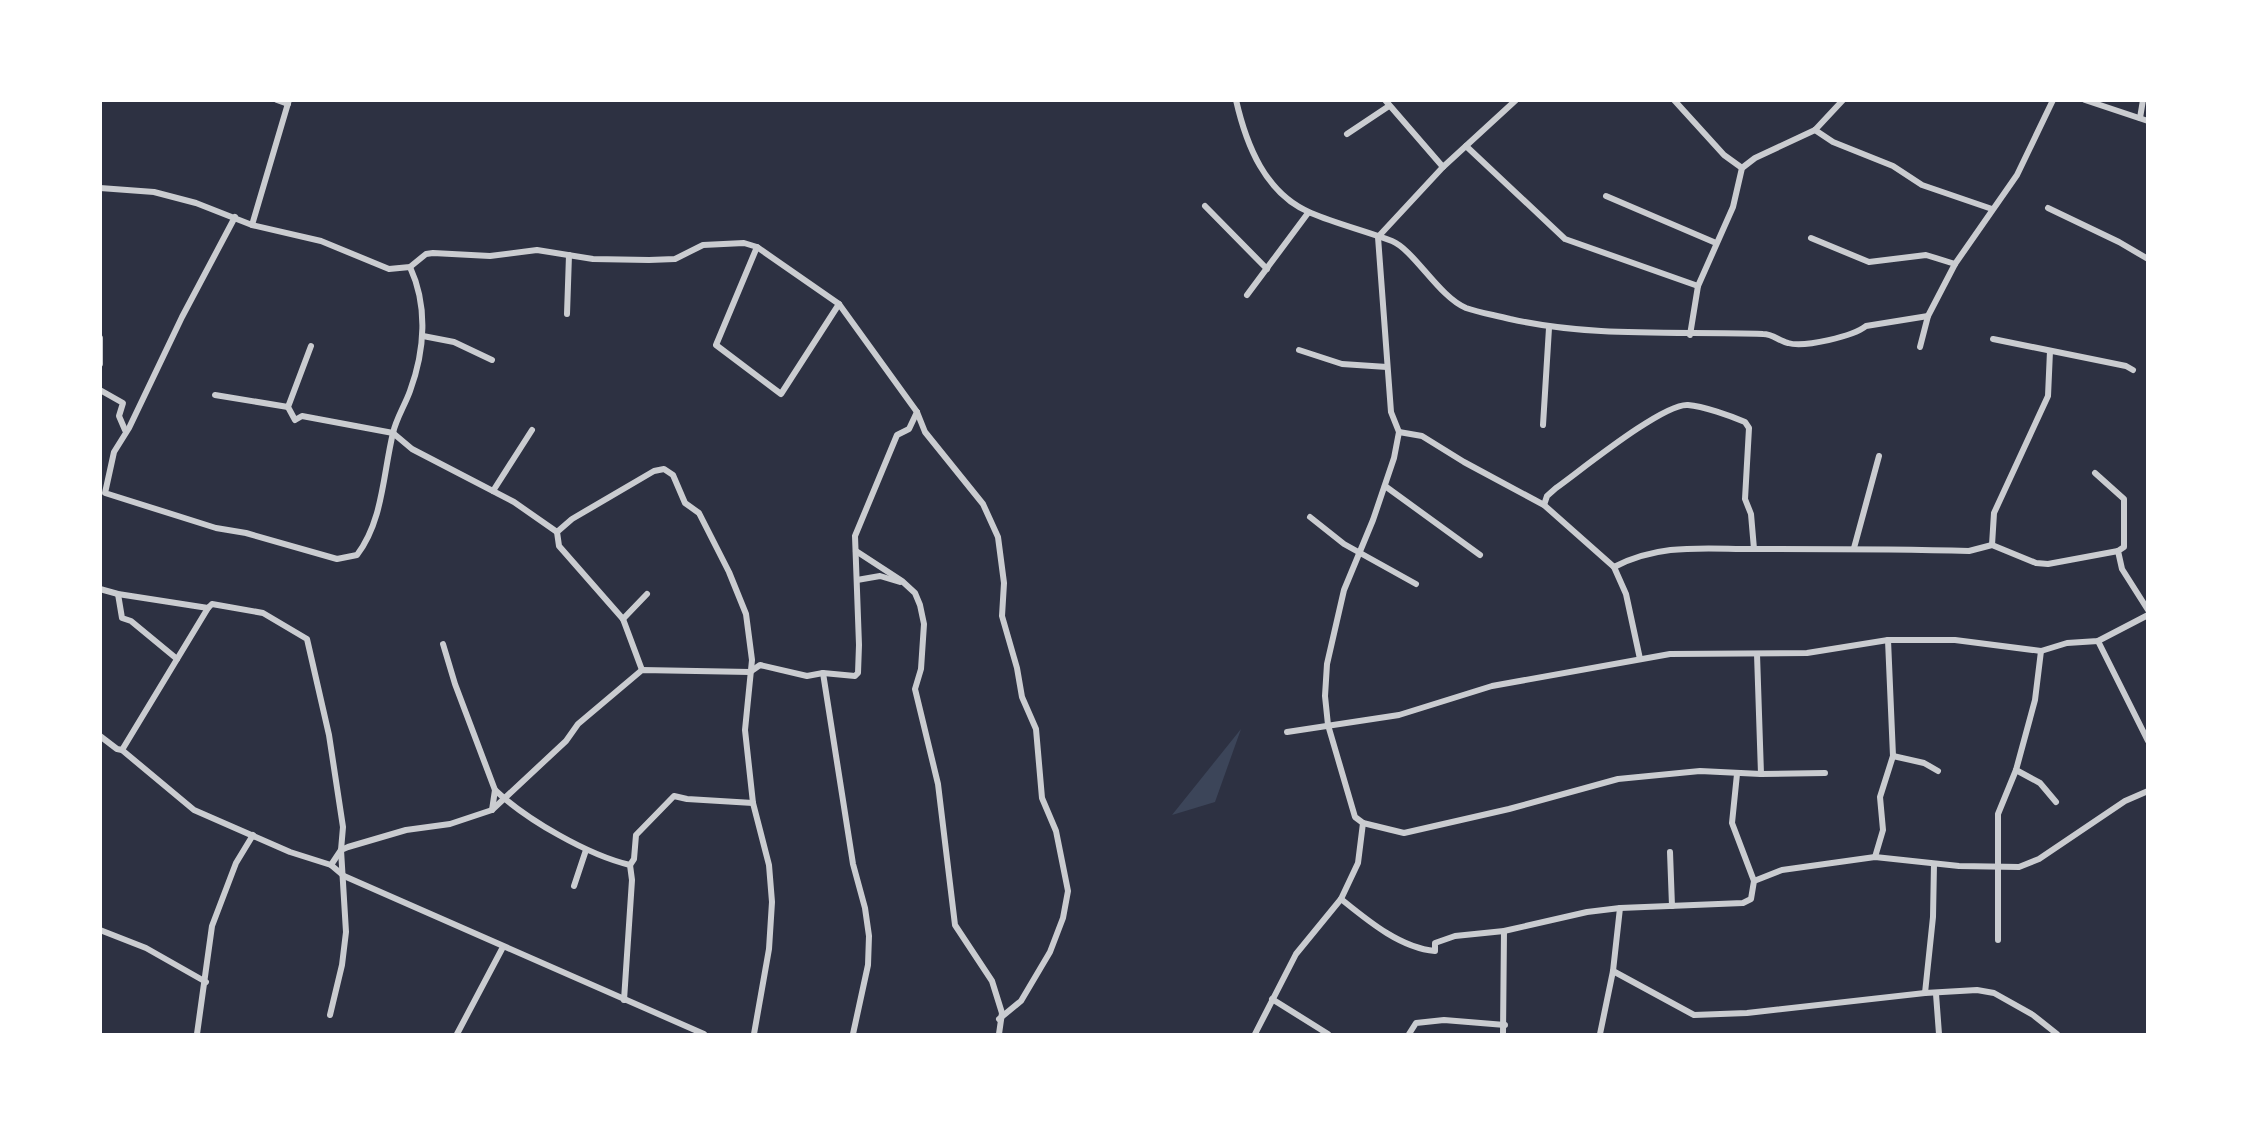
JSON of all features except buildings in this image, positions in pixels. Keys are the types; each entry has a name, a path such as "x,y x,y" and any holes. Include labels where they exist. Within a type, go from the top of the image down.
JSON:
{"street":[{"path":"252,225 288,102 277,100"},
{"path":"1236,100 1251,152 1266,176 1285,197 1308,213 1395,242 1464,307 1549,328 1690,335 1764,334 1786,343 1799,344 1853,334 1866,326 1928,316"},
{"path":"1516,100 1443,167 1378,237 1391,412 1399,432 1385,486 1344,590 1327,664 1325,696 1328,725 1355,817 1363,823 1404,833 1509,809 1618,779 1700,771 1737,774 1825,773"},
{"path":"1674,100 1724,154 1742,168"},
{"path":"1690,335 1698,286 1733,207 1742,168 1755,158 1815,130 1843,100"},
{"path":"1920,347 1928,316 1955,264 2017,175 2053,100"},
{"path":"2085,100 2148,121"},
{"path":"2140,118 2144,100"},
{"path":"1347,134 1387,104 1443,167"},
{"path":"1815,130 1833,142 1893,166 1922,185 1992,209"},
{"path":"1466,146 1565,239 1698,286"},
{"path":"100,188 154,192 235,217 252,225 321,241 389,268 410,267 426,254 432,253 490,256 537,250 592,259 667,260 681,257 703,245 744,243 758,247 839,304 917,412 925,432 983,504 998,537 1004,582 1002,616 1017,668 1022,697 1036,729 1042,798 1056,831 1068,891 1063,918 1050,952 1021,1001 999,1019"},
{"path":"1605,195 1716,243"},
{"path":"1205,206 1267,269"},
{"path":"2048,208 2120,242 2148,259"},
{"path":"1247,295 1308,213"},
{"path":"235,217 177,327 129,428 125,430 114,452 105,493 216,528 246,533 345,560 357,555 366,543 385,483 393,433 414,379 423,336 420,288 410,267"},
{"path":"1811,238 1869,262 1926,255 1955,264"},
{"path":"758,247 716,345 781,394 839,304"},
{"path":"567,314 569,255"},
{"path":"1543,425 1549,328"},
{"path":"423,336 454,342 478,351 492,360"},
{"path":"100,338 100,364"},
{"path":"1993,339 2126,366 2133,370"},
{"path":"311,346 288,407 295,420 302,416 393,433 412,449 493,491 557,532 559,546 623,619 642,670"},
{"path":"1299,350 1342,364 1387,367"},
{"path":"1992,545 1994,513 2048,396 2050,351"},
{"path":"100,390 123,403 119,416 125,430"},
{"path":"215,395 288,407"},
{"path":"1544,504 1547,496 1556,488 1654,416 1686,404 1736,418 1745,422 1749,428 1745,499 1750,514 1754,549"},
{"path":"331,865 341,850 375,838 450,824 492,810 506,800 566,741 578,724 642,670 750,672 760,665 807,676 823,674 851,677 858,673 855,532 867,512 897,435 909,429 917,412"},
{"path":"493,491 532,430"},
{"path":"1399,432 1422,436 1464,462 1544,504 1614,567 1626,594 1641,659"},
{"path":"1854,548 1879,456"},
{"path":"557,532 572,519 654,471 664,469 673,475 685,502 699,513 729,572 746,614 752,660 745,730 753,803 769,865 772,902 769,949 754,1035"},
{"path":"1614,567 1637,555 1661,549 1854,548 1969,552 1992,545 2036,563 2048,564 2118,551 2124,547 2124,499 2095,472"},
{"path":"1385,486 1480,555"},
{"path":"1310,517 1359,552 1416,584"},
{"path":"856,551 903,582 915,593 921,605 924,624 921,669 915,689 938,784 956,925 992,981 1002,1012 999,1019 999,1035"},
{"path":"1287,732 1399,715 1492,686 1670,654 1807,653 1888,640 1955,640 2041,651 2067,643 2098,641 2148,612 2122,570 2118,551"},
{"path":"857,580 880,576 903,582"},
{"path":"100,589 118,594 208,608"},
{"path":"118,594 122,618 131,621 177,659"},
{"path":"623,619 647,594"},
{"path":"122,750 212,604 241,611 263,613 307,639 329,735 343,827 341,850 346,932 342,965 330,1016"},
{"path":"1875,857 1880,847 1882,830 1880,797 1893,756 1888,640"},
{"path":"2098,641 2148,741"},
{"path":"443,644 495,790 506,800 586,850 630,865"},
{"path":"1998,940 1998,814 2016,770 2035,700 2041,651"},
{"path":"1757,654 1761,774"},
{"path":"823,674 853,864 865,908 869,936 868,965 853,1035"},
{"path":"100,736 117,749 122,750 194,810 290,852 331,865 344,876 692,1032 704,1035"},
{"path":"1893,756 1924,764 1938,771"},
{"path":"2016,770 2040,783 2056,802"},
{"path":"1341,899 1373,925 1425,950 1435,951 1435,943 1455,936 1504,931 1587,912 1620,908 1743,903 1751,899 1754,881 1732,823 1737,774"},
{"path":"492,810 495,790"},
{"path":"1754,881 1782,870 1875,857 1934,864 2019,867 2034,862 2125,801 2148,791"},
{"path":"624,1000 632,880 630,865 634,859 636,835 674,796 753,803"},
{"path":"1255,1035 1296,954 1341,899 1358,862 1363,823"},
{"path":"197,1035 212,926 236,863 253,835"},
{"path":"574,886 586,850"},
{"path":"1670,852 1672,906"},
{"path":"1925,993 1933,917 1934,864"},
{"path":"1600,1035 1613,971 1620,908"},
{"path":"100,930 146,948 206,982"},
{"path":"1503,1035 1504,931"},
{"path":"457,1035 503,947"},
{"path":"1613,971 1694,1015 1747,1013 1925,993 1977,990 1994,993 2033,1015 2057,1034"},
{"path":"1936,994 1939,1035"},
{"path":"1272,999 1328,1035"},
{"path":"1409,1035 1416,1023 1444,1020 1504,1025"}],"shaded area":[{"path":"1241,729 1215,802 1172,815"}]}
